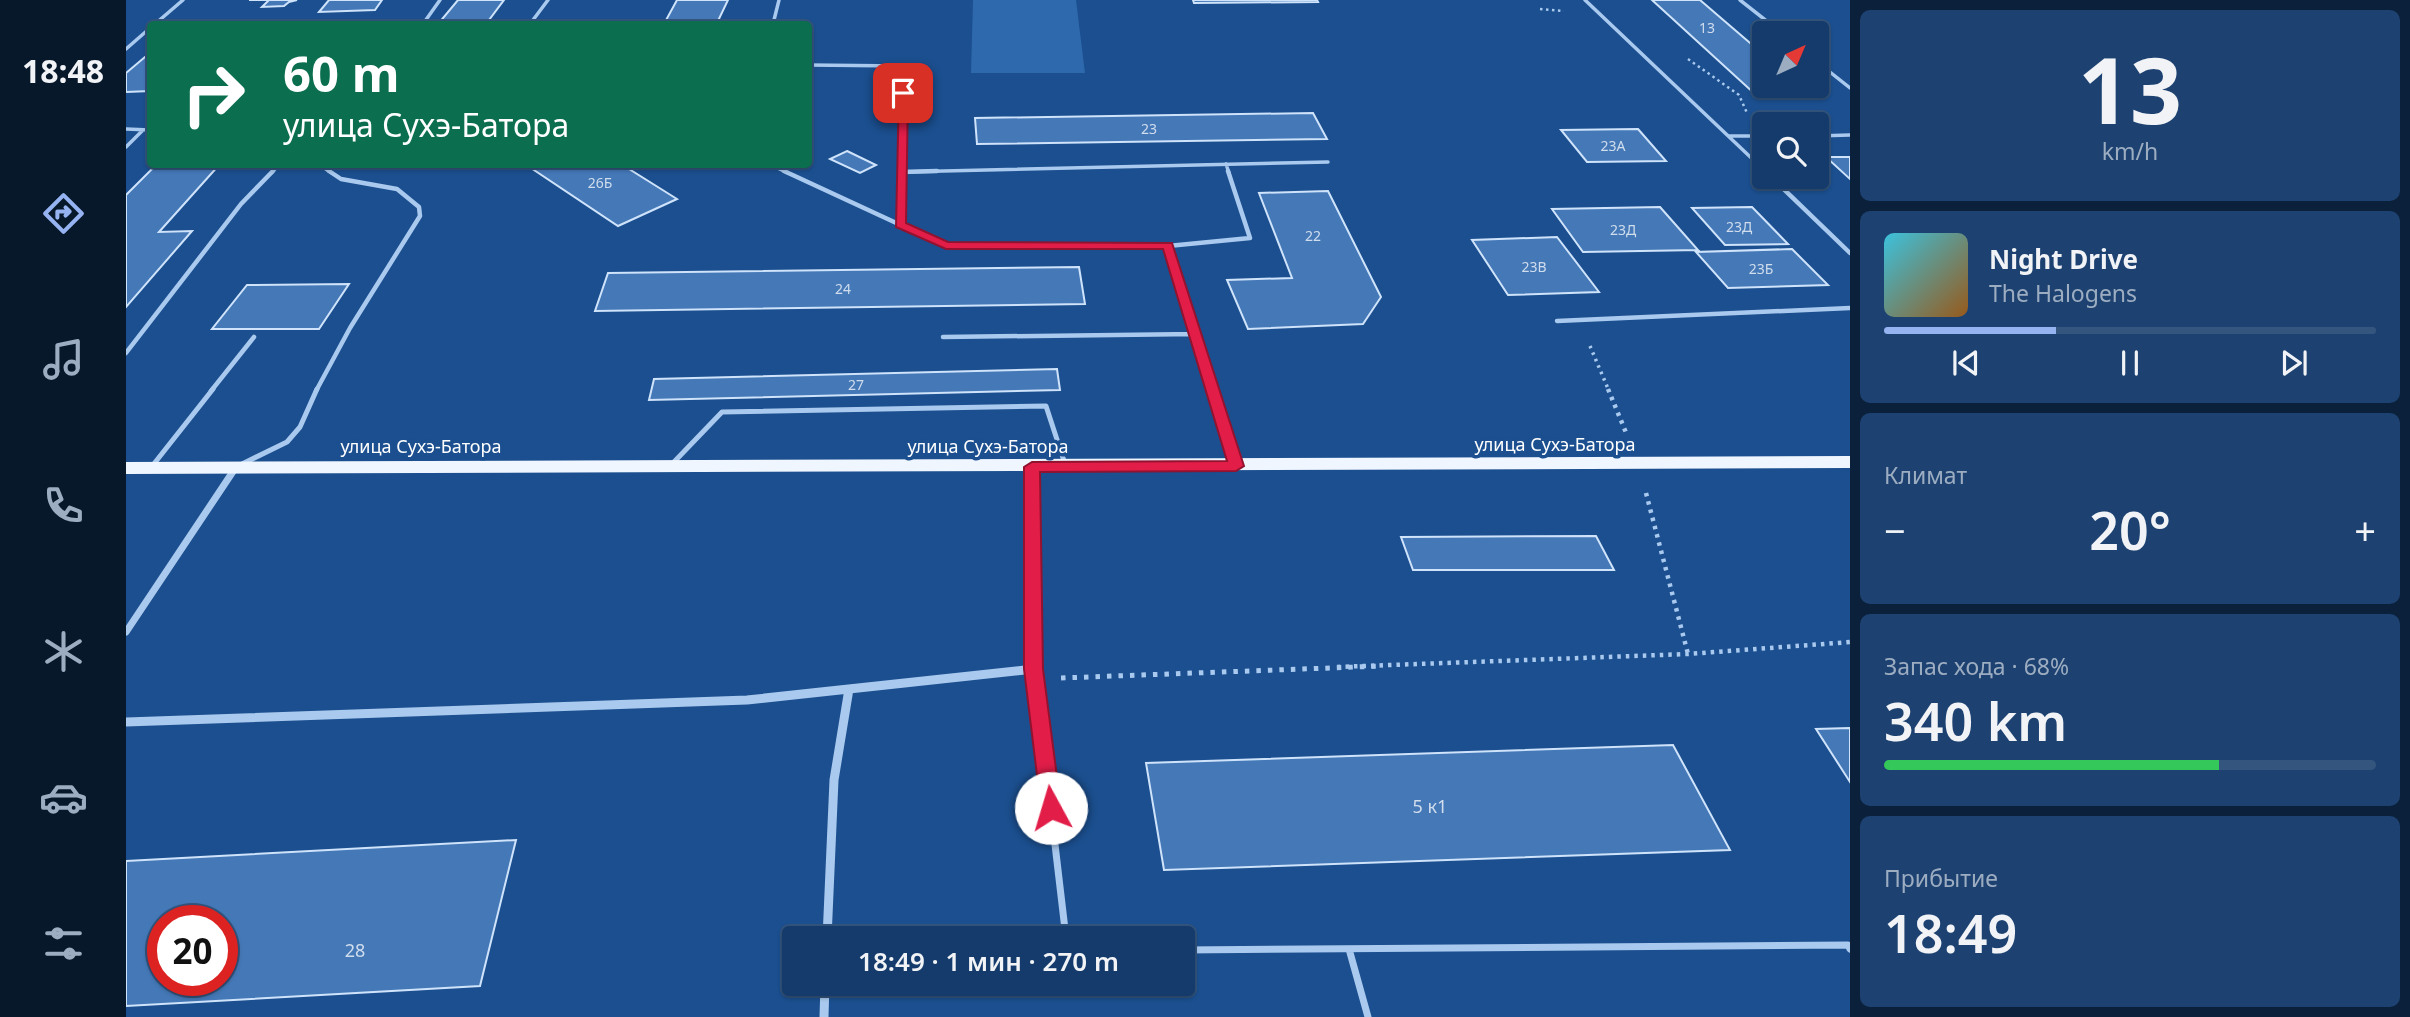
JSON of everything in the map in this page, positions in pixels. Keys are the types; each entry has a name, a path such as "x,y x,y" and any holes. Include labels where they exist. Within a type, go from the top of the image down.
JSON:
{"main road":[{"name":"улица Сухэ-Батора","path":"126,468 1066,467 1850,462"}],"street":[{"path":"126,632 237,467"},
{"path":"126,722 747,700 1034,669"},
{"path":"828,926 834,780 849,689"},
{"path":"824,1017 825,996"}],"lane":[{"path":"158,21 183,0"},
{"path":"425,21 440,0"},
{"path":"532,21 548,0"},
{"path":"774,21 779,0"},
{"path":"1585,0 1752,158"},
{"path":"1740,0 1767,21"},
{"path":"126,50 147,31"},
{"path":"812,65 904,66 900,225"},
{"path":"1829,71 1850,88"},
{"path":"126,129 147,130"},
{"path":"126,147 142,131"},
{"path":"1829,135 1850,135"},
{"path":"1729,136 1752,136"},
{"path":"901,172 1328,162"},
{"path":"778,168 946,246 1168,246 1250,238 1226,164"},
{"path":"126,353 242,204 276,168"},
{"path":"237,467 286,442 300,427 308,405 350,327 420,216 419,207 397,189 341,179 324,168"},
{"path":"1783,189 1850,253"},
{"path":"1168,246 1236,466"},
{"path":"1557,321 1850,308"},
{"path":"943,337 1195,334"},
{"path":"151,468 254,337"},
{"path":"670,467 722,412 1046,406 1066,467"},
{"path":"1032,467 1034,669 1065,926"},
{"path":"1195,950 1834,946 1848,946 1850,949"},
{"path":"1349,949 1368,1017"}],"path":[{"path":"1037,679 1688,654 1850,642"}],"shaded area":[{"path":"973,0 1076,0 1085,73 971,73"}],"building":[{"path":"269,0 297,0 284,6 262,7"},
{"path":"329,0 382,0 375,10 319,12"},
{"path":"458,0 504,0 488,21 440,21"},
{"path":"677,0 728,0 718,21 666,21"},
{"path":"1193,0 1317,0 1318,2 1194,3"},
{"path":"1652,0 1700,0 1752,45 1752,91"},
{"path":"147,57 147,91 126,92 126,73"},
{"path":"1313,113 1327,139 977,144 975,118"},
{"path":"1638,129 1666,161 1587,162 1561,130"},
{"path":"847,151 876,165 860,173 830,159"},
{"path":"1829,157 1850,157 1850,179 1829,160"},
{"path":"153,168 216,168 159,232 192,231 126,307 126,195"},
{"path":"531,168 627,168 677,199 618,226"},
{"path":"1328,191 1381,297 1363,324 1248,329 1227,280 1292,278 1259,193"},
{"path":"1660,207 1698,250 1583,252 1552,209"},
{"path":"1752,207 1788,244 1725,245 1692,208"},
{"path":"1557,237 1599,292 1508,295 1472,240"},
{"path":"1792,249 1828,285 1728,288 1696,252"},
{"path":"1079,267 1085,304 595,311 608,273"},
{"path":"349,284 319,329 212,329 247,285"},
{"path":"1057,369 1060,390 649,400 654,379"},
{"path":"1596,536 1614,570 1413,570 1401,537"},
{"path":"1850,728 1850,782 1816,729"},
{"path":"1673,745 1730,850 1164,870 1146,763"},
{"path":"516,840 480,986 126,1006 126,861"}],"route":[{"path":"903,93 900,225 946,246 1168,246 1236,466 1032,467 1034,669 1051,808"}]}
